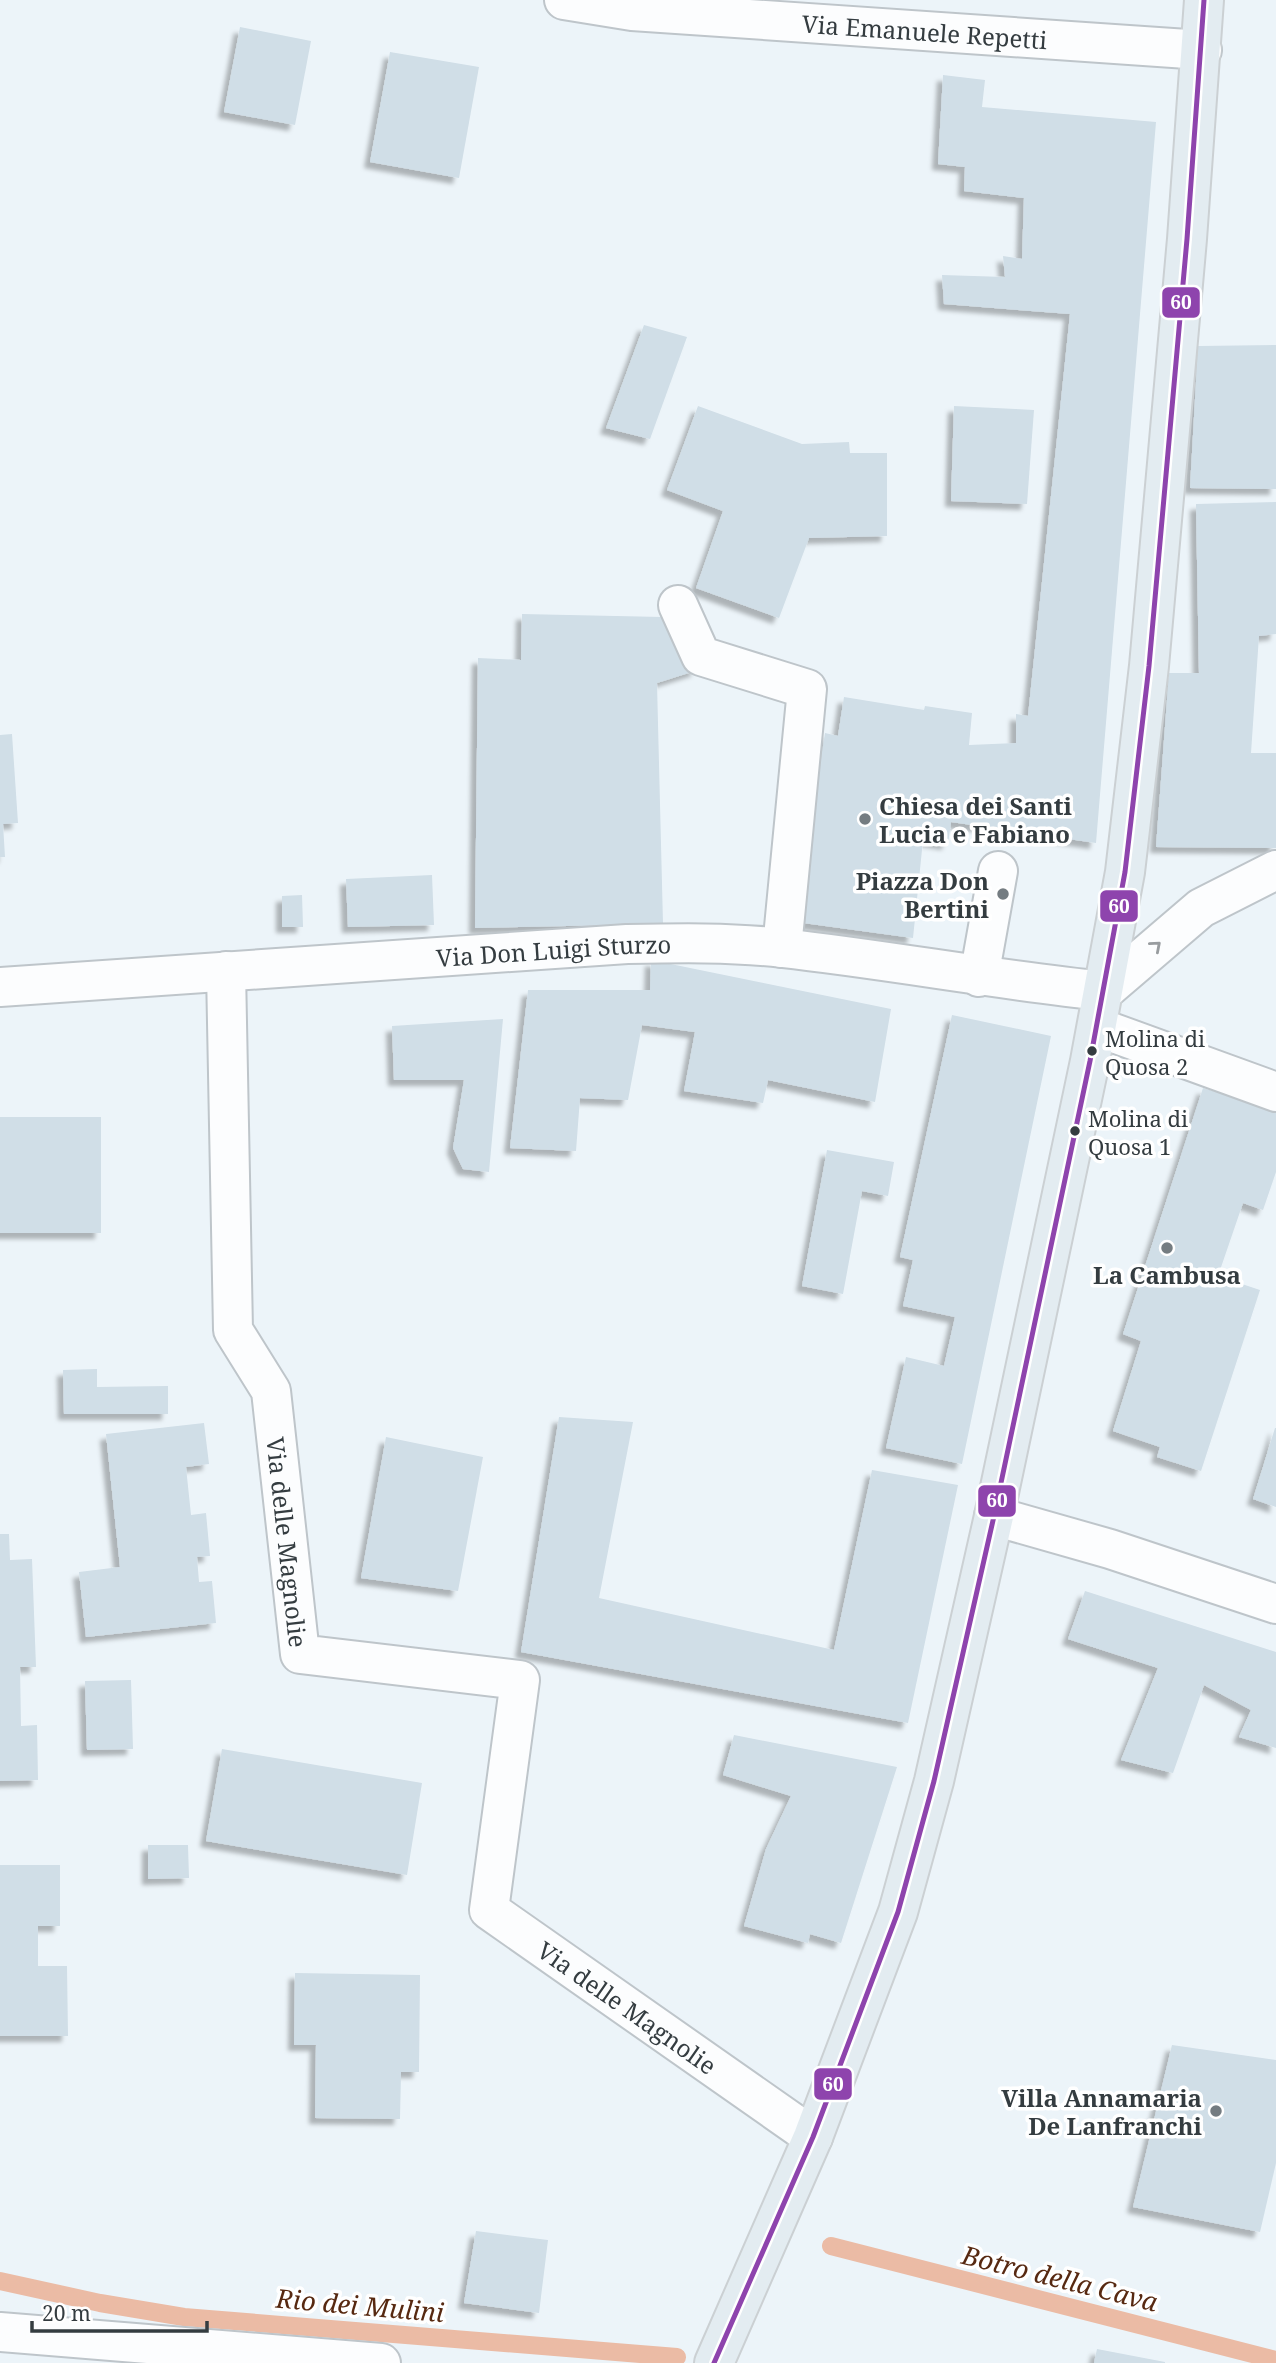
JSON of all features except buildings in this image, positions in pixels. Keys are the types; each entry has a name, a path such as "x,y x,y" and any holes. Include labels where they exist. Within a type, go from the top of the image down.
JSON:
{"main road":[{"path":"713,2363 813,2137 898,1912 934,1781 994,1516 1101,1009 1125,872 1149,666 1202,50 1204,0"}],"street":[{"name":"Via Emanuele Repetti","path":"564,0 632,11 1202,50"},
{"path":"678,605 701,656 807,689 782,948"},
{"path":"1101,1009 1200,908 1276,870"},
{"path":"979,977 998,871"},
{"name":"Via Don Luigi Sturzo","path":"0,987 627,944 712,943 782,948 979,977 1101,1009 1276,1092"},
{"name":"Via delle Magnolie","path":"226,971 233,1330 271,1391 300,1654 520,1680 489,1910 813,2137"},
{"path":"994,1516 1110,1549 1276,1604"},
{"path":"0,2332 381,2363"}],"waterway":[{"name":"Botro della Cava","path":"831,2246 1276,2360"},
{"name":"Rio dei Mulini","path":"0,2281 100,2303 184,2317 677,2357"}],"transit line":[{"name":"60","path":"714,2363 813,2137 898,1912 934,1781 994,1516 1090,1061 1125,872 1149,666 1187,239 1204,0"}],"place":[{"name":"Chiesa dei Santi Lucia e Fabiano","path":"865,819"},
{"name":"Piazza Don Bertini","path":"1003,894"},
{"name":"Molina di Quosa 2","path":"1092,1051"},
{"name":"Molina di Quosa 1","path":"1075,1131"},
{"name":"La Cambusa","path":"1167,1248"},
{"name":"Villa Annamaria De Lanfranchi","path":"1216,2111"}]}
